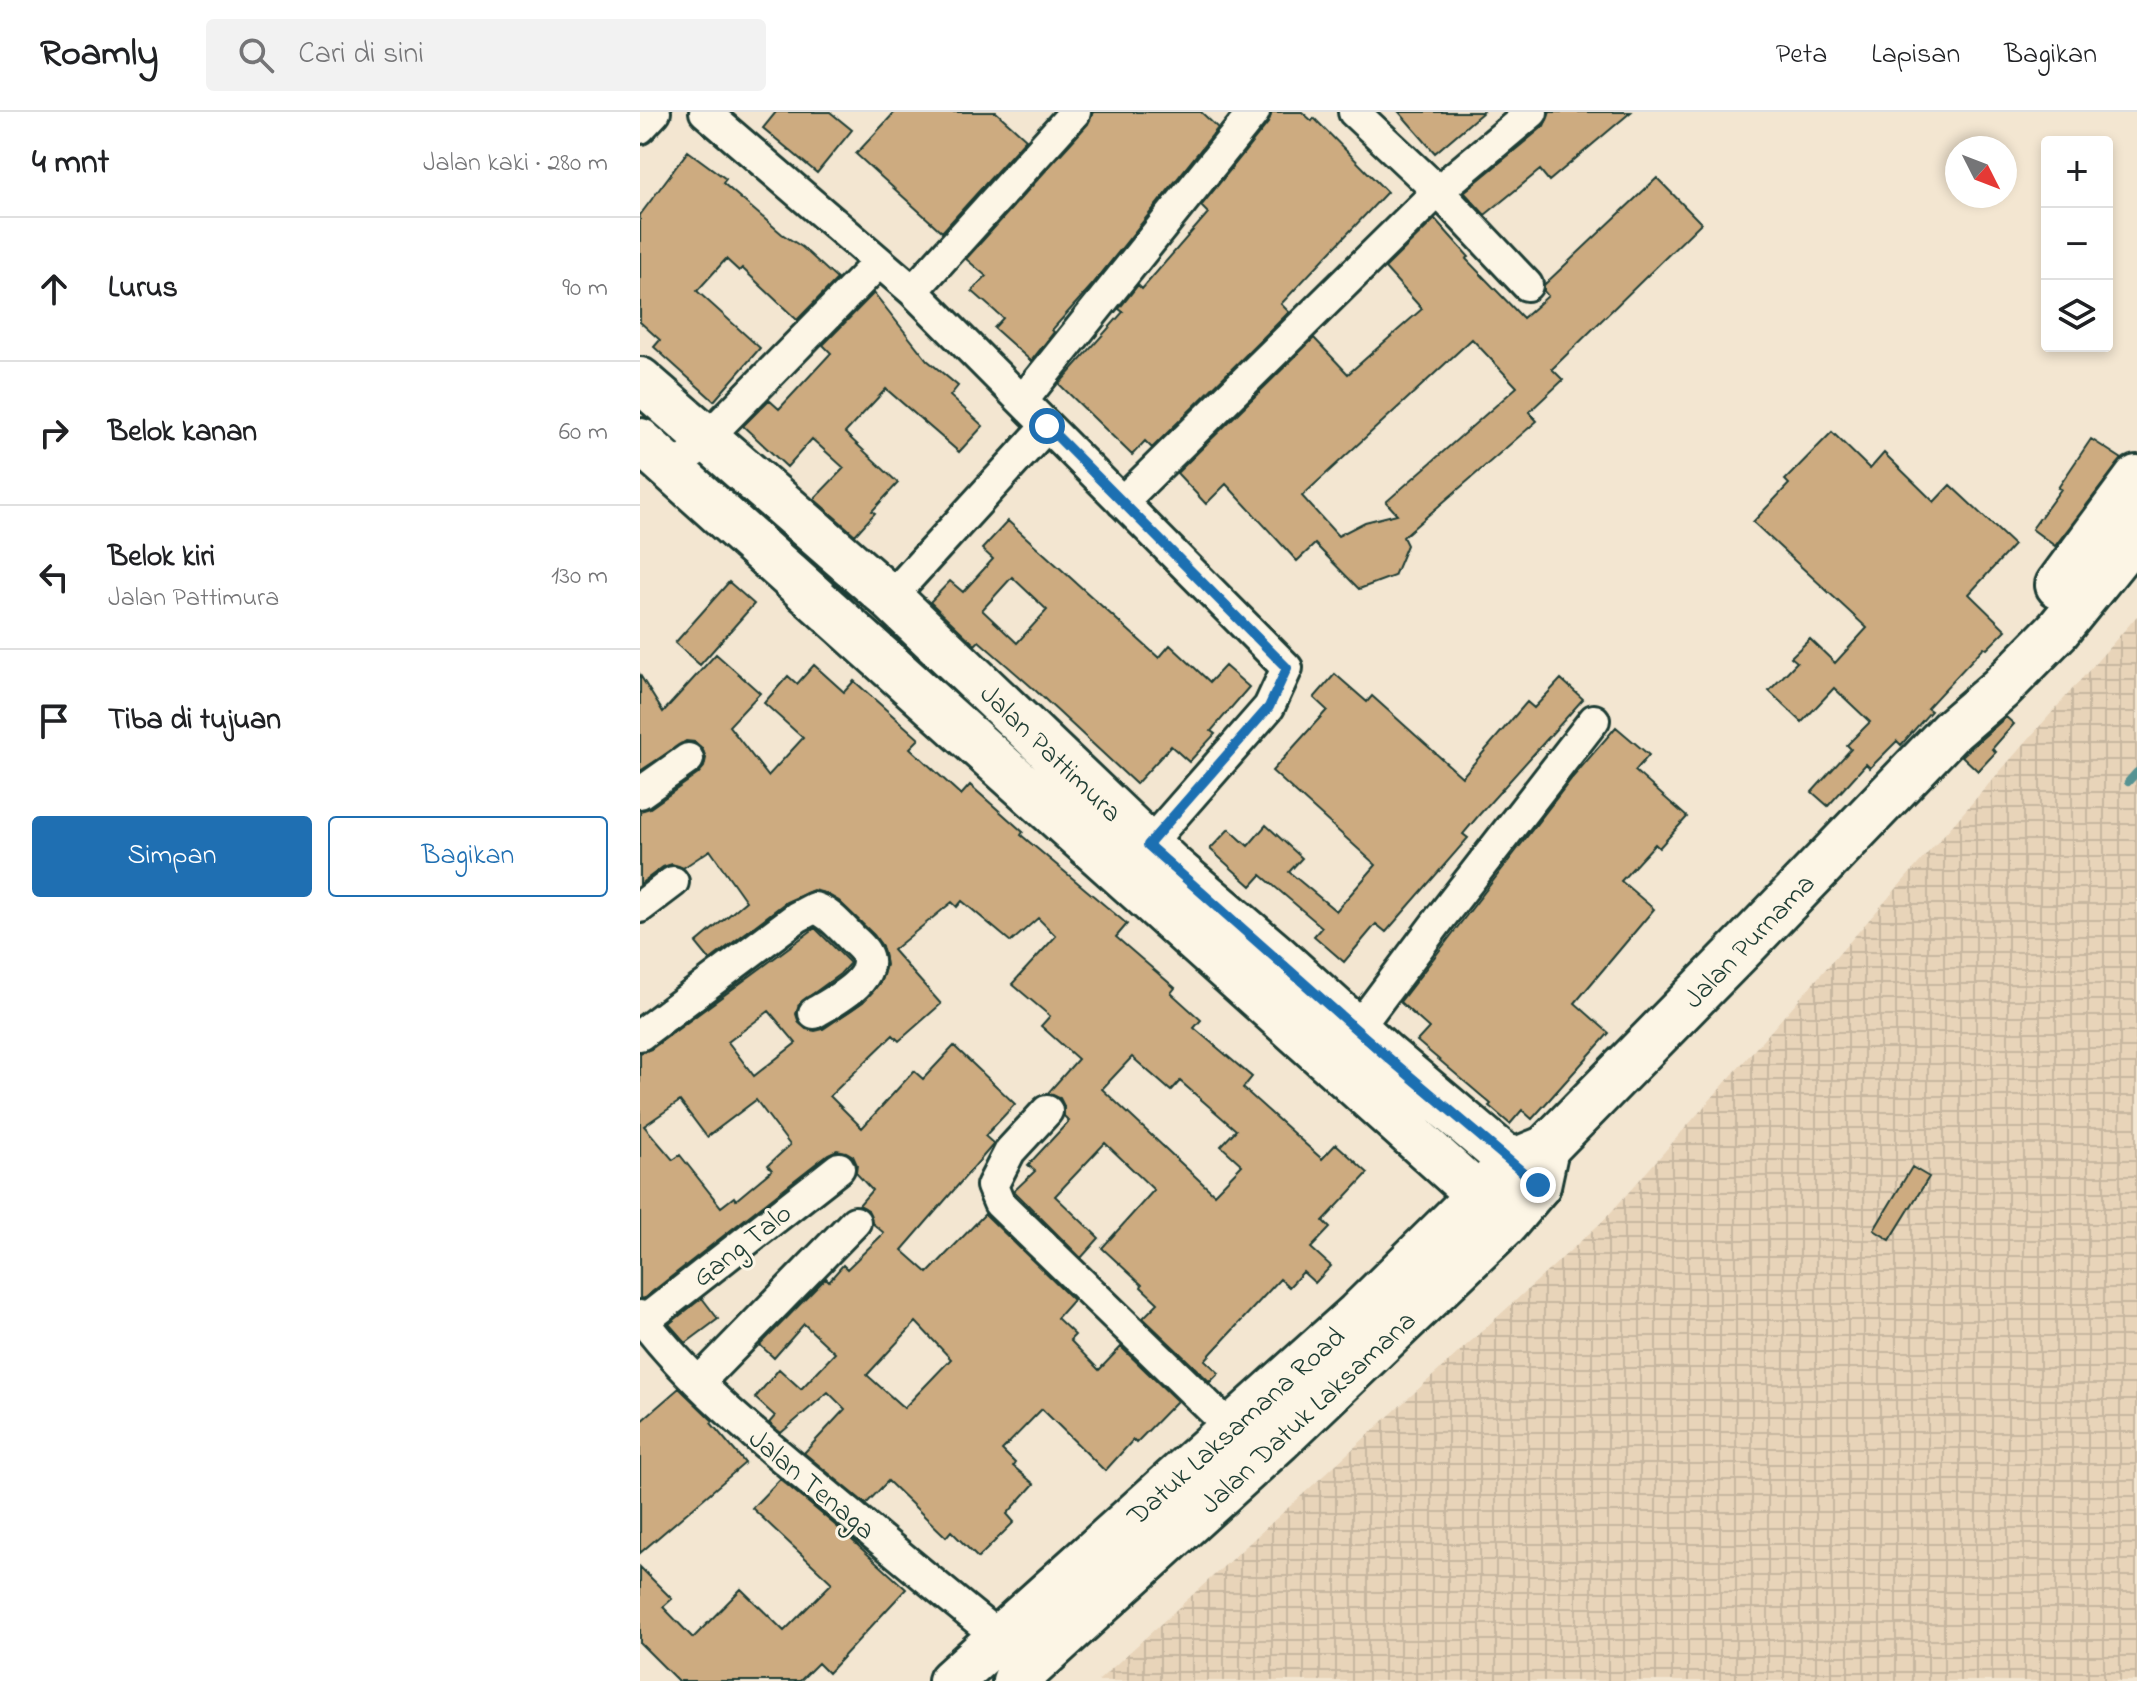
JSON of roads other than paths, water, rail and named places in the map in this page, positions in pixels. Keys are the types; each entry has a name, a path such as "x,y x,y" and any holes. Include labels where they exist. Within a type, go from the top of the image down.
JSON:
{"main road":[{"name":"Jalan Pattimura","path":"640,380 890,598 1148,845 1357,1029 1532,1165"},
{"name":"Jalan Pattimura","path":"640,441 1491,1209"},
{"name":"Jalan Purnama","path":"1950,732 1998,661 2137,478"},
{"name":"Jalan Purnama","path":"1532,1165 1950,732 2000,689 2058,630 2137,532"},
{"name":"Datuk Laksamana Road","path":"951,1681 1358,1314 1491,1209 1532,1165"},
{"name":"Jalan Datuk Laksamana","path":"1015,1681 1279,1440 1491,1209"}],"street":[{"path":"640,128 655,112"},
{"path":"705,112 913,291 1287,668 1269,707 1148,845"},
{"path":"913,291 1075,112"},
{"path":"1023,400 1254,112"},
{"path":"1354,112 1438,191 1527,285"},
{"path":"1122,502 1438,191 1532,112"},
{"path":"676,472 705,437 879,262"},
{"path":"890,598 1047,426"},
{"path":"1357,1029 1594,720"},
{"path":"640,793 688,759"},
{"path":"640,907 673,882"},
{"path":"640,1035 797,917 814,908 833,920 865,951 868,960 868,970 860,981 814,1013"},
{"path":"1047,1111 1010,1151 998,1174 992,1186 999,1203 1231,1428"},
{"name":"Gang Talo","path":"642,1318 839,1168"},
{"path":"699,1382 855,1222"},
{"name":"Jalan Tenaga","path":"642,1318 652,1356 699,1382 781,1456 999,1637"}],"waterway":[{"path":"2128,782 2137,772"}]}
